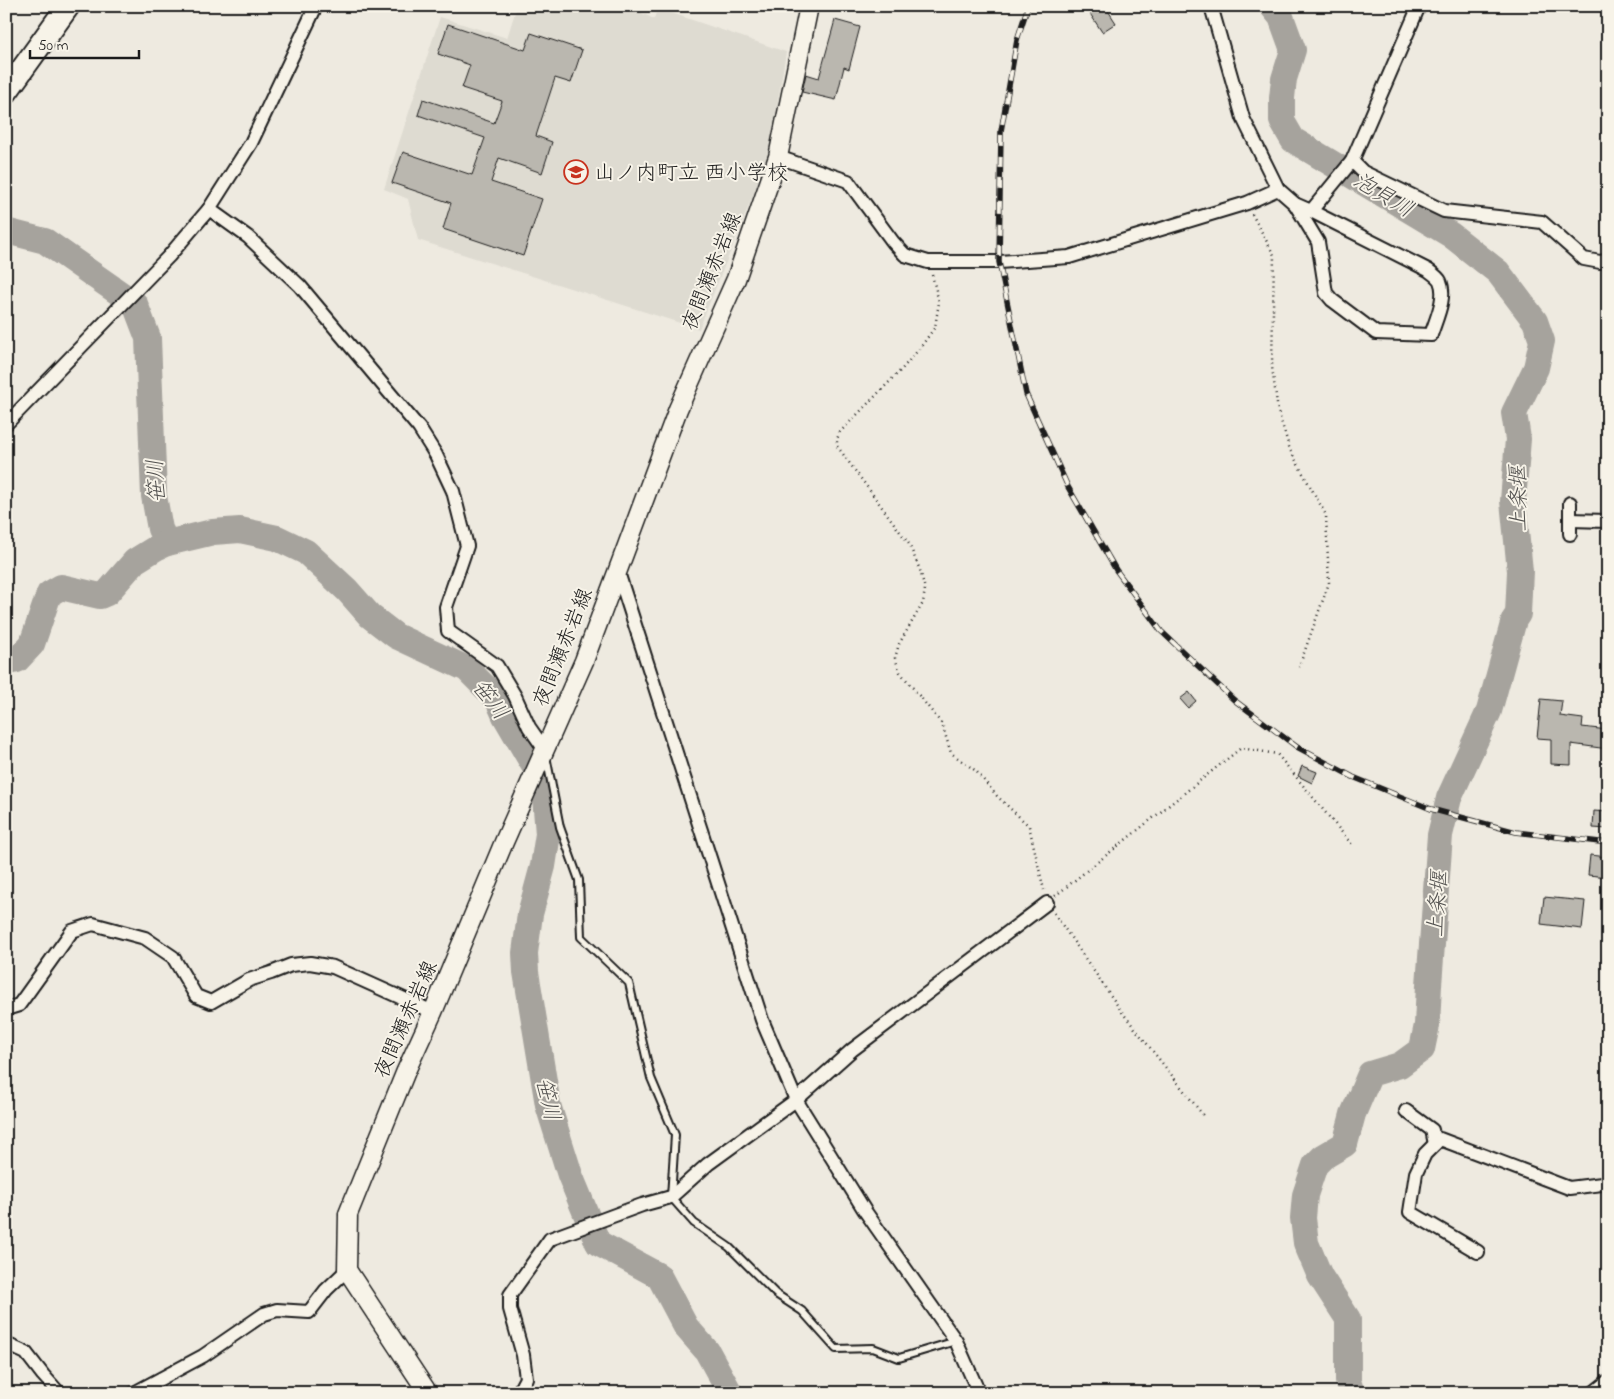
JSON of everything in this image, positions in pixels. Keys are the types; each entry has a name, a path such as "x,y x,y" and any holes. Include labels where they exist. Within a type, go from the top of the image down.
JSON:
{"highway":[{"path":"6,92 68,6"}],"main road":[{"name":"夜間瀬赤岩線","path":"347,1270 348,1214 406,1071 584,661 678,409 736,279 778,157 809,6"},
{"path":"347,1270 428,1393"}],"street":[{"path":"6,424 199,223 251,143 316,6"},
{"path":"1211,6 1243,118 1278,189 1295,204 1318,242 1326,293 1332,300 1376,333 1431,335 1443,293 1439,280 1428,270 1295,204"},
{"path":"1312,211 1350,163 1419,6"},
{"path":"778,157 848,181 893,242 905,255 928,262 999,262 1069,257 1247,203 1278,189"},
{"path":"1350,163 1363,172 1444,211 1542,222 1584,259 1600,262 1608,260"},
{"path":"209,209 248,237 300,286 419,428 436,455 453,491 467,546 446,607 448,631 497,666 543,755"},
{"path":"1570,503 1570,534"},
{"path":"1570,520 1608,521"},
{"path":"617,569 762,1020 796,1100 865,1211 956,1341 979,1393"},
{"path":"518,1393 526,1378 523,1354 510,1309 510,1295 550,1239 642,1205 671,1197 708,1164 796,1100 852,1050 1047,903"},
{"path":"6,1009 18,1005 72,931 93,924 145,938 173,957 196,996 211,1002 249,980 291,964 310,962 333,967 433,1012"},
{"path":"1406,1111 1432,1130 1435,1144"},
{"path":"1478,1252 1410,1212 1416,1173 1425,1154 1440,1139 1569,1188 1608,1185"},
{"path":"134,1393 203,1356 264,1314 277,1310 309,1312 326,1290 347,1270"},
{"path":"6,1344 26,1353 43,1376 59,1393"},
{"path":"1594,1393 1608,1381"}],"lane":[{"path":"543,755 560,827 579,880 581,937 629,983 651,1078 675,1135 671,1197 694,1223 729,1247 776,1294 802,1310 836,1348 873,1348 899,1358 956,1341"}],"path":[{"path":"1247,203 1274,255 1272,367 1278,411 1290,450 1326,515 1329,583 1299,667"},
{"path":"928,262 938,302 935,327 902,369 840,432 836,439 838,446 909,544 922,576 925,590 923,603 899,644 895,658 900,672 942,724 951,753 976,771 997,796 1029,826 1047,903 1122,1012 1203,1115"},
{"path":"1047,903 1241,748 1277,754 1354,847"}],"shaded area":[{"name":"山ノ内町立 西小学校","path":"517,6 627,6 654,19 657,8 786,52 769,156 699,329 418,240 408,199 384,189 440,17 507,38"}],"building":[{"path":"1085,6 1105,6 1116,23 1102,32"},
{"path":"835,20 860,27 849,69 844,67 836,100 802,92 806,74 819,78"},
{"path":"448,24 525,50 531,33 582,50 571,83 555,78 536,136 552,142 542,173 499,158 491,182 542,199 523,256 443,229 451,203 392,183 403,152 472,175 485,138 418,115 423,99 494,123 502,101 462,88 470,65 438,54"},
{"path":"1189,692 1196,701 1188,708 1180,699"},
{"path":"1541,699 1562,701 1560,716 1583,719 1582,727 1608,730 1608,749 1571,744 1571,765 1551,764 1551,739 1537,738"},
{"path":"1302,766 1317,772 1312,783 1298,776"},
{"path":"1594,811 1608,812 1608,829 1593,828"},
{"path":"1590,855 1608,857 1608,877 1588,875"},
{"path":"1544,897 1585,901 1582,929 1541,924"}],"waterway":[{"name":"上条堰","path":"1272,6 1281,17 1293,50 1284,79 1282,98 1282,121 1293,140 1451,235 1498,272 1535,321 1542,341 1536,368 1514,413 1518,439 1513,501 1520,571 1518,614 1514,620 1489,711 1449,798 1440,835 1427,1025 1422,1049 1400,1065 1370,1074 1353,1114 1345,1144 1323,1157 1315,1165 1305,1195 1303,1218 1306,1243 1320,1276 1348,1319 1348,1381 1352,1393"},
{"name":"笹川","path":"6,231 45,241 135,304 148,338 154,496 160,529 167,543"},
{"name":"笹川","path":"6,663 17,660 32,644 49,594 61,587 100,596 107,593 135,561 156,548 167,543 213,532 240,530 277,538 306,552 347,590 370,616 396,636 467,669 498,700 505,716 544,783 548,834 543,866 530,914 525,953 526,972 548,1105 570,1175 598,1243 659,1276 686,1327 707,1351 730,1393"}],"railway":[{"path":"1028,6 1017,40 1001,131 999,262 1026,394 1068,487 1116,570 1161,631 1234,700 1297,747 1353,777 1431,809 1516,832 1608,843"}],"place":[{"name":"山ノ内町立 西小学校","path":"576,172"}],"water label":[{"name":"泡貝川","path":"1384,194"}]}
